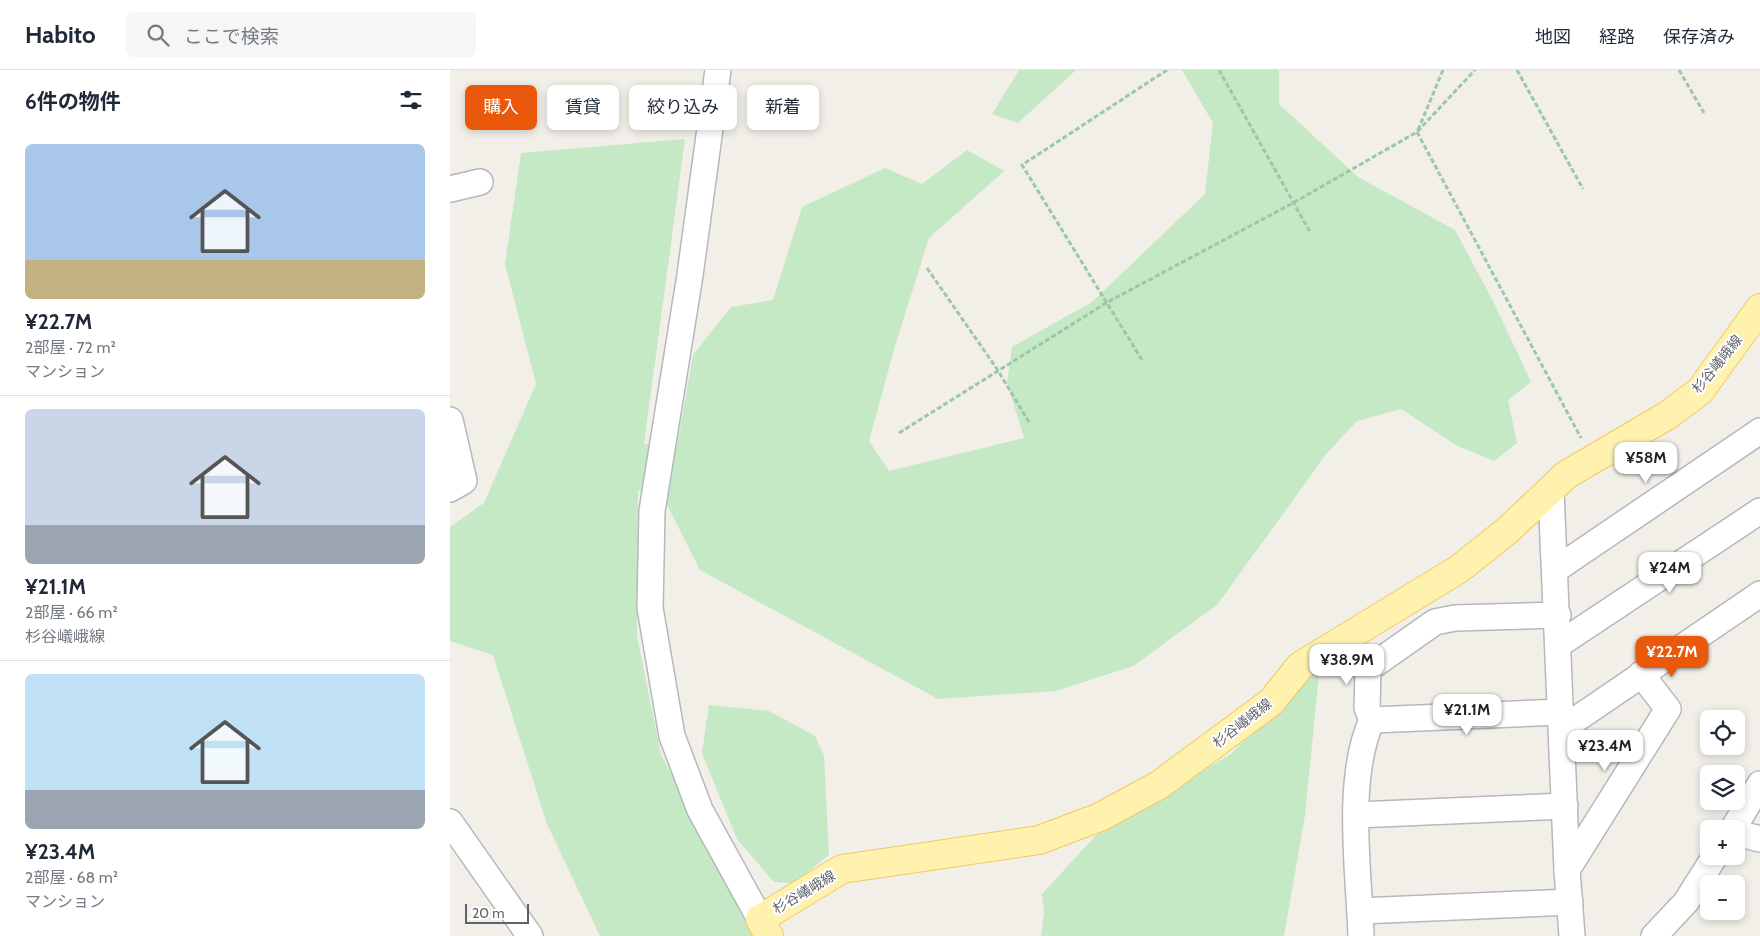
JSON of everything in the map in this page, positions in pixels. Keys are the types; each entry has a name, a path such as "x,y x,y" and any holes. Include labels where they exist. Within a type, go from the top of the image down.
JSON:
{"main road":[{"name":"杉谷嶬峨線","path":"764,928 842,868 1039,840 1100,817 1159,785 1271,702 1300,666 1459,569 1508,530 1566,475 1661,419 1700,391 1760,308"}],"street":[{"path":"718,70 690,275 652,511 650,608 672,736 700,810 764,928"},
{"path":"450,189 480,182"},
{"path":"450,420 464,481 450,489"},
{"path":"1555,570 1760,431"},
{"path":"1551,491 1558,615 1567,870 1572,936"},
{"path":"1558,645 1760,511"},
{"path":"1372,720 1562,721 1642,674 1760,594"},
{"path":"1361,936 1356,814 1359,770 1366,732 1372,720 1367,708 1368,669 1435,622 1455,618 1558,615"},
{"path":"1567,870 1668,709 1642,674"},
{"path":"1738,820 1760,784"},
{"path":"1356,814 1565,806"},
{"path":"450,822 530,936"},
{"path":"1745,835 1760,839"},
{"path":"1663,934 1709,865"},
{"path":"1360,911 1570,902"}],"path":[{"path":"1142,360 1022,165 1168,70"},
{"path":"1219,70 1310,232"},
{"path":"1417,132 1443,70"},
{"path":"899,433 997,369 1106,303 1293,203 1417,132 1475,70"},
{"path":"1517,70 1584,189"},
{"path":"1679,70 1704,113"},
{"path":"1417,132 1592,458"},
{"path":"927,268 997,369 1029,422"}],"green space":[{"path":"1019,70 1076,70 1018,123 992,114"},
{"path":"1182,70 1279,70 1279,104 1358,177 1455,230 1492,299 1531,382 1508,400 1517,443 1494,461 1456,445 1401,409 1357,421 1327,453 1217,605 1133,666 1056,691 938,699 700,570 667,505 638,490 637,636 661,755 758,936 600,936 547,824 493,655 450,641 450,527 484,503 536,384 505,264 521,153 685,139 644,444 677,446 693,355 731,307 773,300 802,207 885,168 922,184 967,150 1004,171 929,238 895,346 869,441 889,471 1024,438 1007,383 1012,347 1092,302 1205,194 1213,123"},
{"path":"1320,664 1305,815 1284,936 1041,936 1044,913 1042,894 1099,832 1231,754"},
{"path":"709,705 769,711 815,736 824,756 829,855 794,883 774,882 737,839 702,753"}]}
